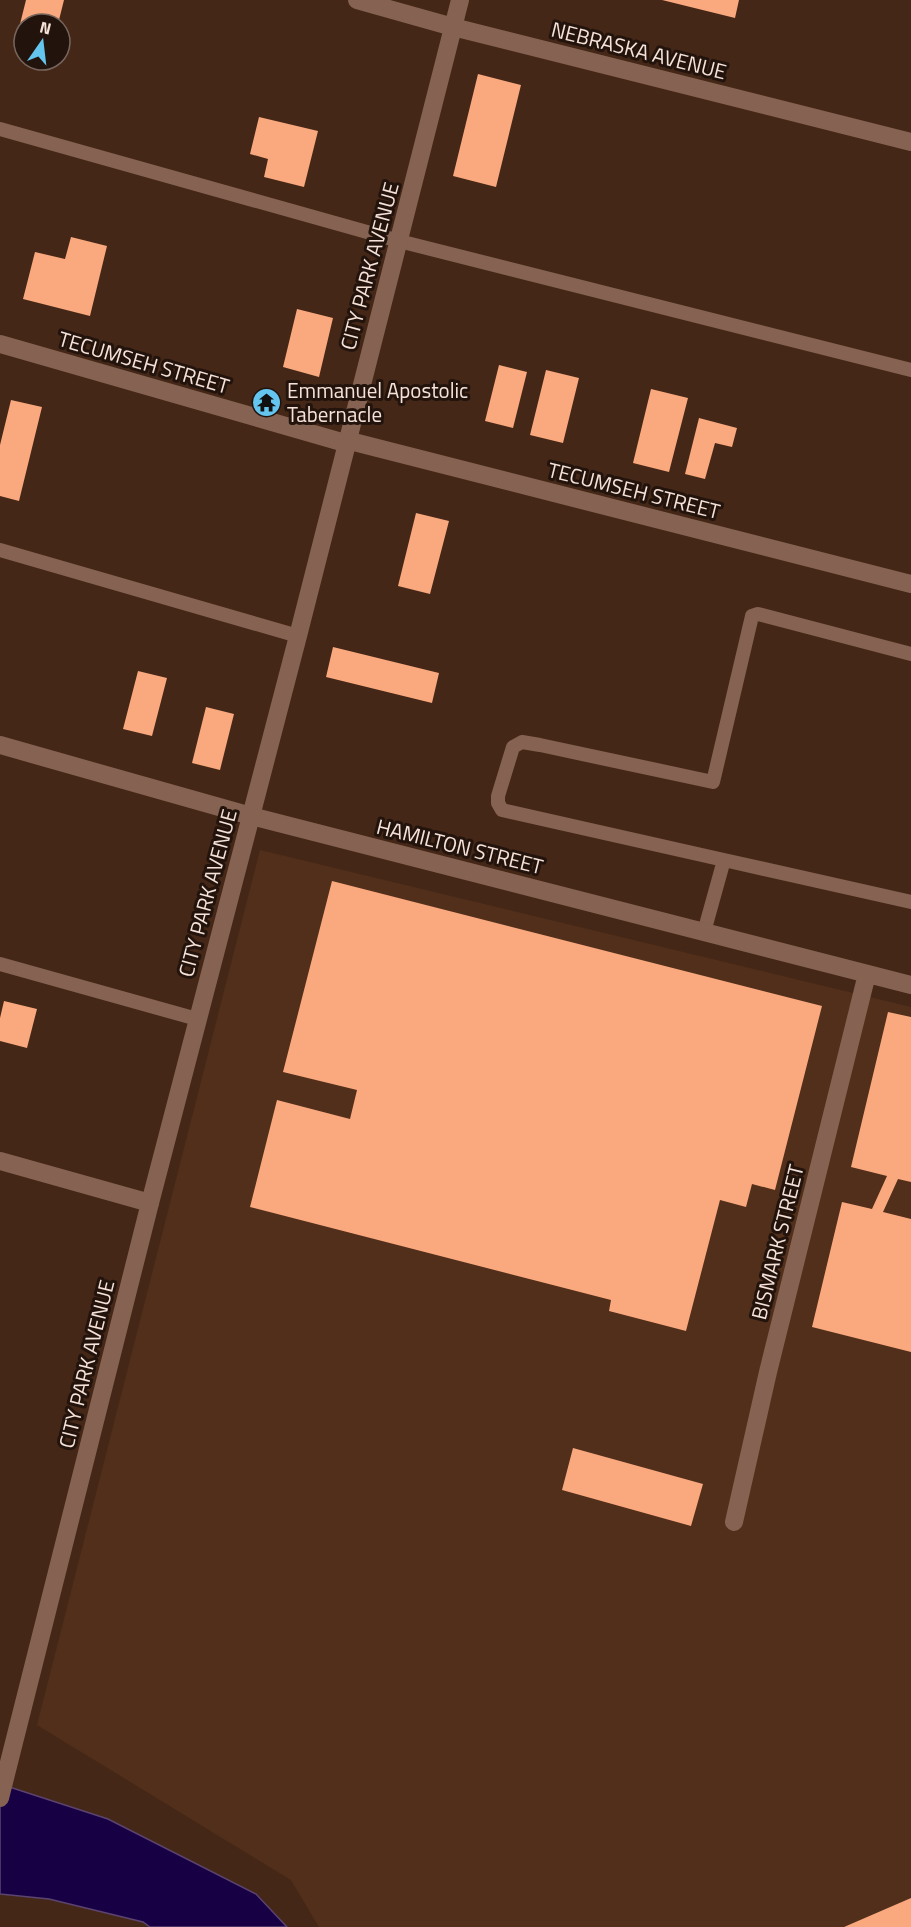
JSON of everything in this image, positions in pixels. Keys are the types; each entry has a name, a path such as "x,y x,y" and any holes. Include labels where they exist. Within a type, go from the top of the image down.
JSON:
{"street":[{"name":"NEBRASKA AVENUE","path":"357,0 453,27 911,142"},
{"name":"CITY PARK AVENUE","path":"0,1798 197,1019 298,636 460,0"},
{"name":"TECUMSEH STREET","path":"0,344 346,441 911,584"},
{"name":"HAMILTON STREET","path":"0,745 251,816 911,985"},
{"name":"BISMARK STREET","path":"734,1522 768,1372 867,974"},
{"path":"0,1161 150,1203"}],"lane":[{"path":"0,129 399,241 911,370"},
{"path":"0,550 298,636"},
{"path":"911,654 758,614 752,616 713,782 522,742 513,747 498,796 498,803 502,810 911,902"},
{"path":"704,932 724,860"},
{"path":"0,963 197,1019"}],"shaded area":[{"path":"260,850 911,1007 911,1927 319,1927 291,1880 37,1725"},
{"path":"0,1784 108,1819 256,1894 287,1927 150,1927 143,1922 49,1899 0,1894"}],"building":[{"path":"26,0 64,0 61,12 23,12"},
{"path":"662,0 739,0 735,18"},
{"path":"478,74 521,85 496,187 453,176"},
{"path":"259,117 318,131 304,187 264,177 268,159 250,154"},
{"path":"71,237 107,246 90,316 23,299 35,252 65,259"},
{"path":"297,309 333,318 319,377 283,367"},
{"path":"499,365 527,372 513,428 485,421"},
{"path":"546,370 579,378 563,443 530,435"},
{"path":"651,389 688,398 669,472 633,463"},
{"path":"11,400 42,407 19,501 0,496 0,445"},
{"path":"699,418 737,428 732,447 715,443 705,479 685,474"},
{"path":"416,513 449,521 430,594 398,586"},
{"path":"333,647 439,673 432,703 326,677"},
{"path":"138,671 167,678 152,736 123,729"},
{"path":"206,707 234,714 220,770 192,763"},
{"path":"332,881 822,1006 775,1190 752,1184 746,1207 720,1200 686,1331 609,1311 611,1300 250,1207 277,1100 350,1119 357,1090 283,1072"},
{"path":"4,1001 37,1009 27,1048 0,1041 0,1018"},
{"path":"888,1012 911,1017 911,1182 898,1179 883,1212 911,1219 911,1352 812,1327 842,1202 872,1209 887,1176 851,1167"},
{"path":"573,1448 703,1484 691,1526 562,1490"},
{"path":"911,1898 911,1927 844,1927"}],"place":[{"name":"Emmanuel Apostolic Tabernacle","path":"266,402"}]}
